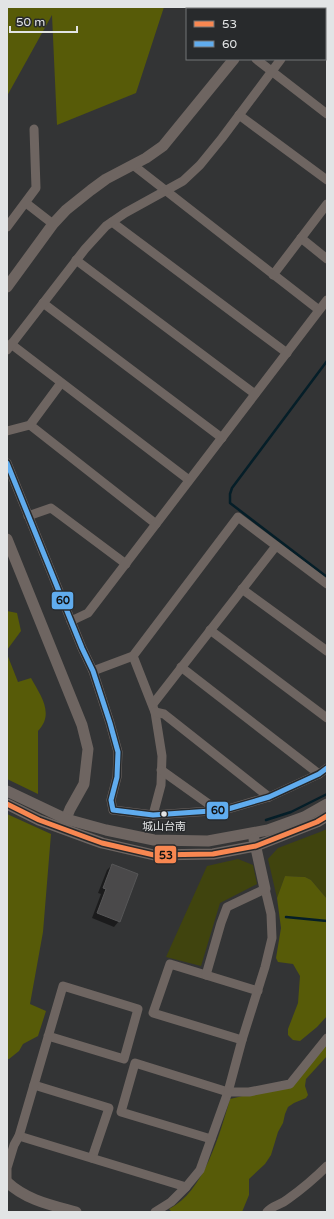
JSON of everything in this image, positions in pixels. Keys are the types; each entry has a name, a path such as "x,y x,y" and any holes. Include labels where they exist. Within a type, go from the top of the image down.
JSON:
{"street":[{"path":"7,287 52,224 66,210 106,179 134,165 163,146 233,60"},
{"path":"257,60 327,114"},
{"path":"189,480 62,383 9,347 76,260 106,226 124,213 183,181 200,165 280,60"},
{"path":"239,115 327,180"},
{"path":"7,227 36,188 34,129"},
{"path":"134,165 319,310"},
{"path":"26,203 52,224"},
{"path":"273,275 327,204"},
{"path":"112,222 287,352"},
{"path":"301,238 327,258"},
{"path":"76,260 255,394"},
{"path":"71,621 88,613 327,300"},
{"path":"43,303 222,438"},
{"path":"7,431 30,425 62,383"},
{"path":"30,425 156,524"},
{"path":"7,463 71,621 93,671 110,723 118,752 116,777 111,800 114,810 153,815 228,809 269,797 323,771 181,667"},
{"path":"28,516 51,508 126,564"},
{"path":"93,671 133,656 238,517 327,584"},
{"path":"7,539 82,725 88,749 84,784 64,824"},
{"path":"154,708 181,667 276,546"},
{"path":"242,589 327,651"},
{"path":"210,630 327,718"},
{"path":"133,656 154,708 162,756 161,785 153,815"},
{"path":"154,708 164,714 269,797"},
{"path":"161,770 210,805 211,811"},
{"path":"7,791 44,809 64,824 102,843 154,855 213,854 256,846 317,822 327,816"},
{"path":"7,804 39,820 106,830 154,840 208,841 268,830 304,817 327,804"},
{"path":"155,1212 171,1202 200,1170 228,1092 272,938 271,914 252,833"},
{"path":"206,975 221,922 227,907 265,889"},
{"path":"242,1040 153,1013 170,964 258,991"},
{"path":"48,1036 124,1059 138,1009 64,986 48,1036 19,1136 14,1145 7,1168 7,1182 15,1190 32,1199 76,1212"},
{"path":"211,1139 121,1112 135,1063 228,1092 249,1092 290,1084 327,1038"},
{"path":"34,1085 109,1108 92,1158"},
{"path":"19,1136 186,1187"},
{"path":"267,1212 271,1207 286,1201 327,1166"}],"green space":[{"path":"327,829 327,899 311,880 305,877 285,876 277,898 268,859 278,848"},
{"path":"238,859 253,865 257,884 220,903 201,966 166,957 207,866"}],"shaded area":[{"path":"7,7 164,7 136,93 57,125 52,15 7,96"},
{"path":"7,611 17,613 21,631 7,650"},
{"path":"7,654 18,682 31,678 42,697 46,711 43,724 38,731 38,794 7,779"},
{"path":"7,814 51,834 43,932 30,1004 46,1011 38,1036 23,1044 19,1051 9,1059 7,1059"},
{"path":"285,876 305,877 311,880 327,899 327,1016 317,1027 300,1041 293,1040 288,1035 288,1029 298,1003 300,976 293,964 278,962 276,958 281,928 277,898"},
{"path":"327,1042 327,1056 306,1079 305,1086 308,1095 306,1098 288,1107 271,1155 265,1164 249,1179 249,1195 242,1212 172,1212 169,1209 181,1201 201,1176 216,1144 230,1099 291,1087"}],"building":[{"path":"112,864 138,874 120,922 97,913 106,889 103,888"}],"waterway":[{"path":"327,361 232,488 230,494 230,503 327,577"},
{"path":"266,820 291,812 327,794"},
{"path":"286,917 327,921"}],"transit line":[{"name":"60","path":"7,463 82,648 93,671 110,723 118,752 117,777 111,800 113,810 153,815 228,809 269,797 319,774 327,768"},
{"name":"53","path":"7,804 39,820 102,843 154,855 213,854 256,846 317,822 327,816"}],"place":[{"name":"城山台南","path":"164,814"}]}
